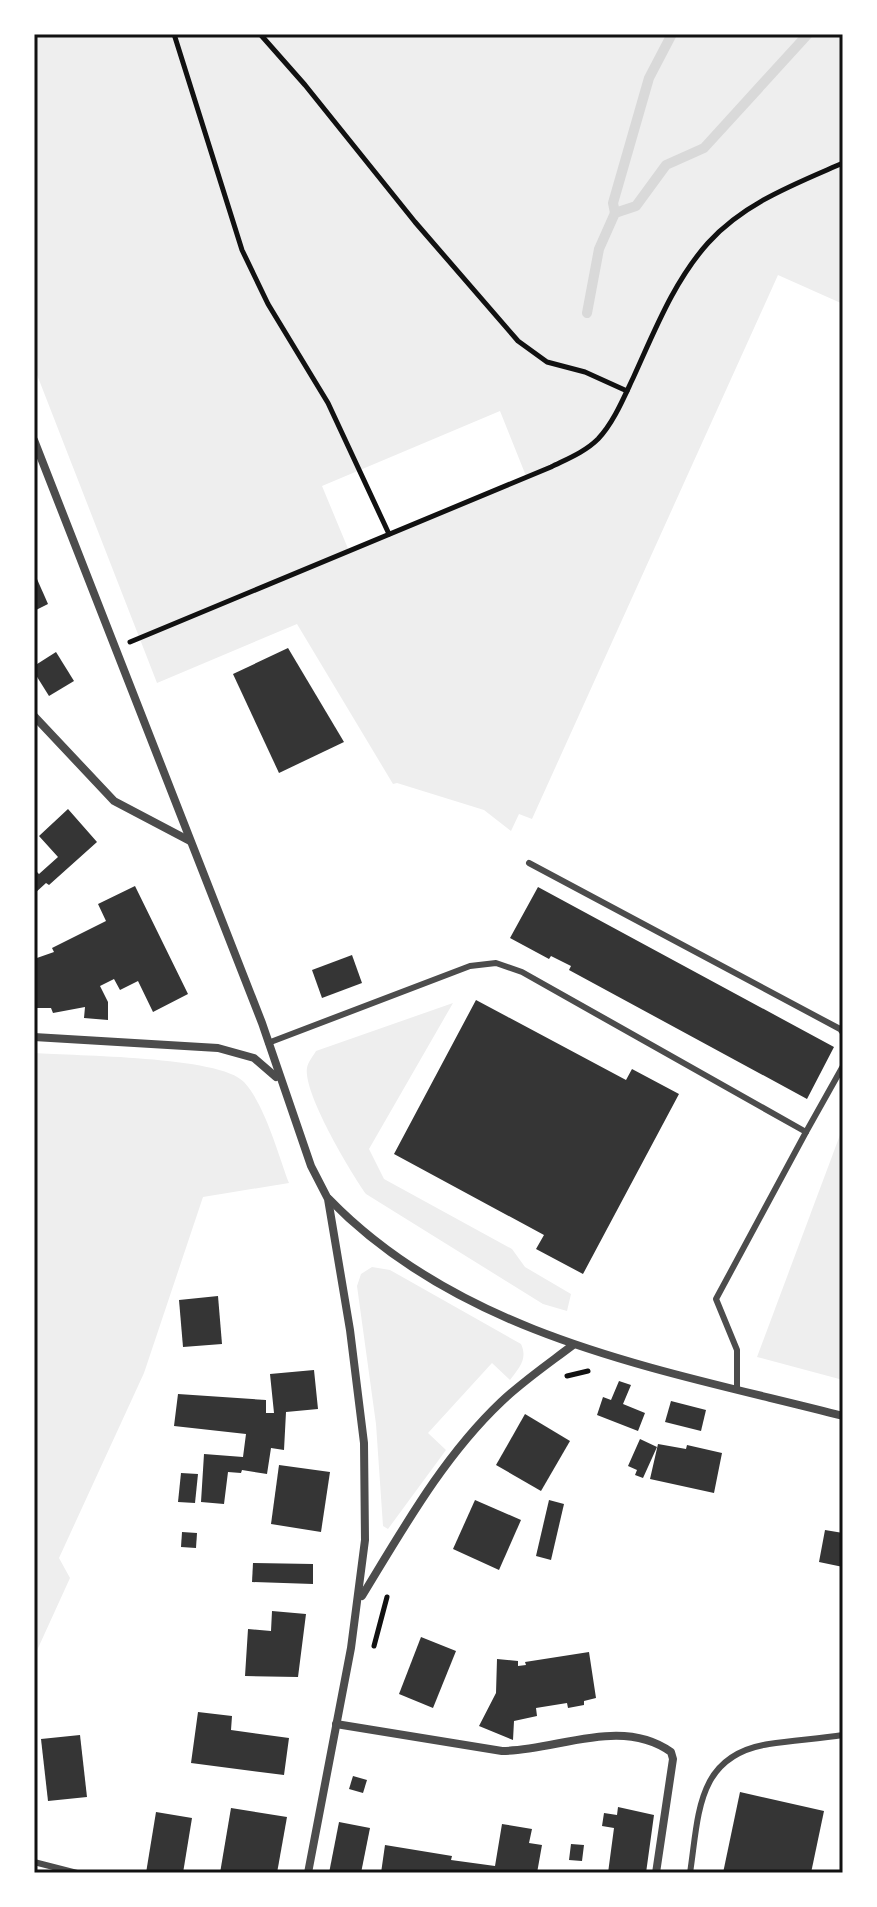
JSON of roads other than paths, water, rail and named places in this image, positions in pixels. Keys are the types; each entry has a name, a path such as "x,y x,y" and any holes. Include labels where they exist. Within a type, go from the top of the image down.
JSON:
{"street":[{"path":"34,440 268,1043 311,1166 328,1199 355,1226 407,1264 503,1317 573,1345 843,1416"},
{"path":"34,716 114,801 190,841"},
{"path":"34,1037 233,1051 261,1062 274,1073 281,1085"},
{"path":"308,1873 359,1601 365,1540 364,1443 328,1199"},
{"path":"359,1601 424,1497 473,1431 518,1387 573,1345"},
{"path":"336,1724 502,1751 521,1751 608,1736 661,1744 671,1752 673,1759 656,1873"}],"lane":[{"path":"529,863 777,994 843,1033"},
{"path":"268,1043 470,966 496,963 522,972 806,1132"},
{"path":"737,1389 737,1350 716,1299 843,1066"},
{"path":"690,1873 702,1798 711,1775 724,1761 754,1747 843,1735"},
{"path":"34,1862 77,1873"}],"waterway":[{"path":"672,34 649,78 613,203 615,213 636,206 666,165 704,148 808,34"},
{"path":"587,313 599,249 615,213"}]}
